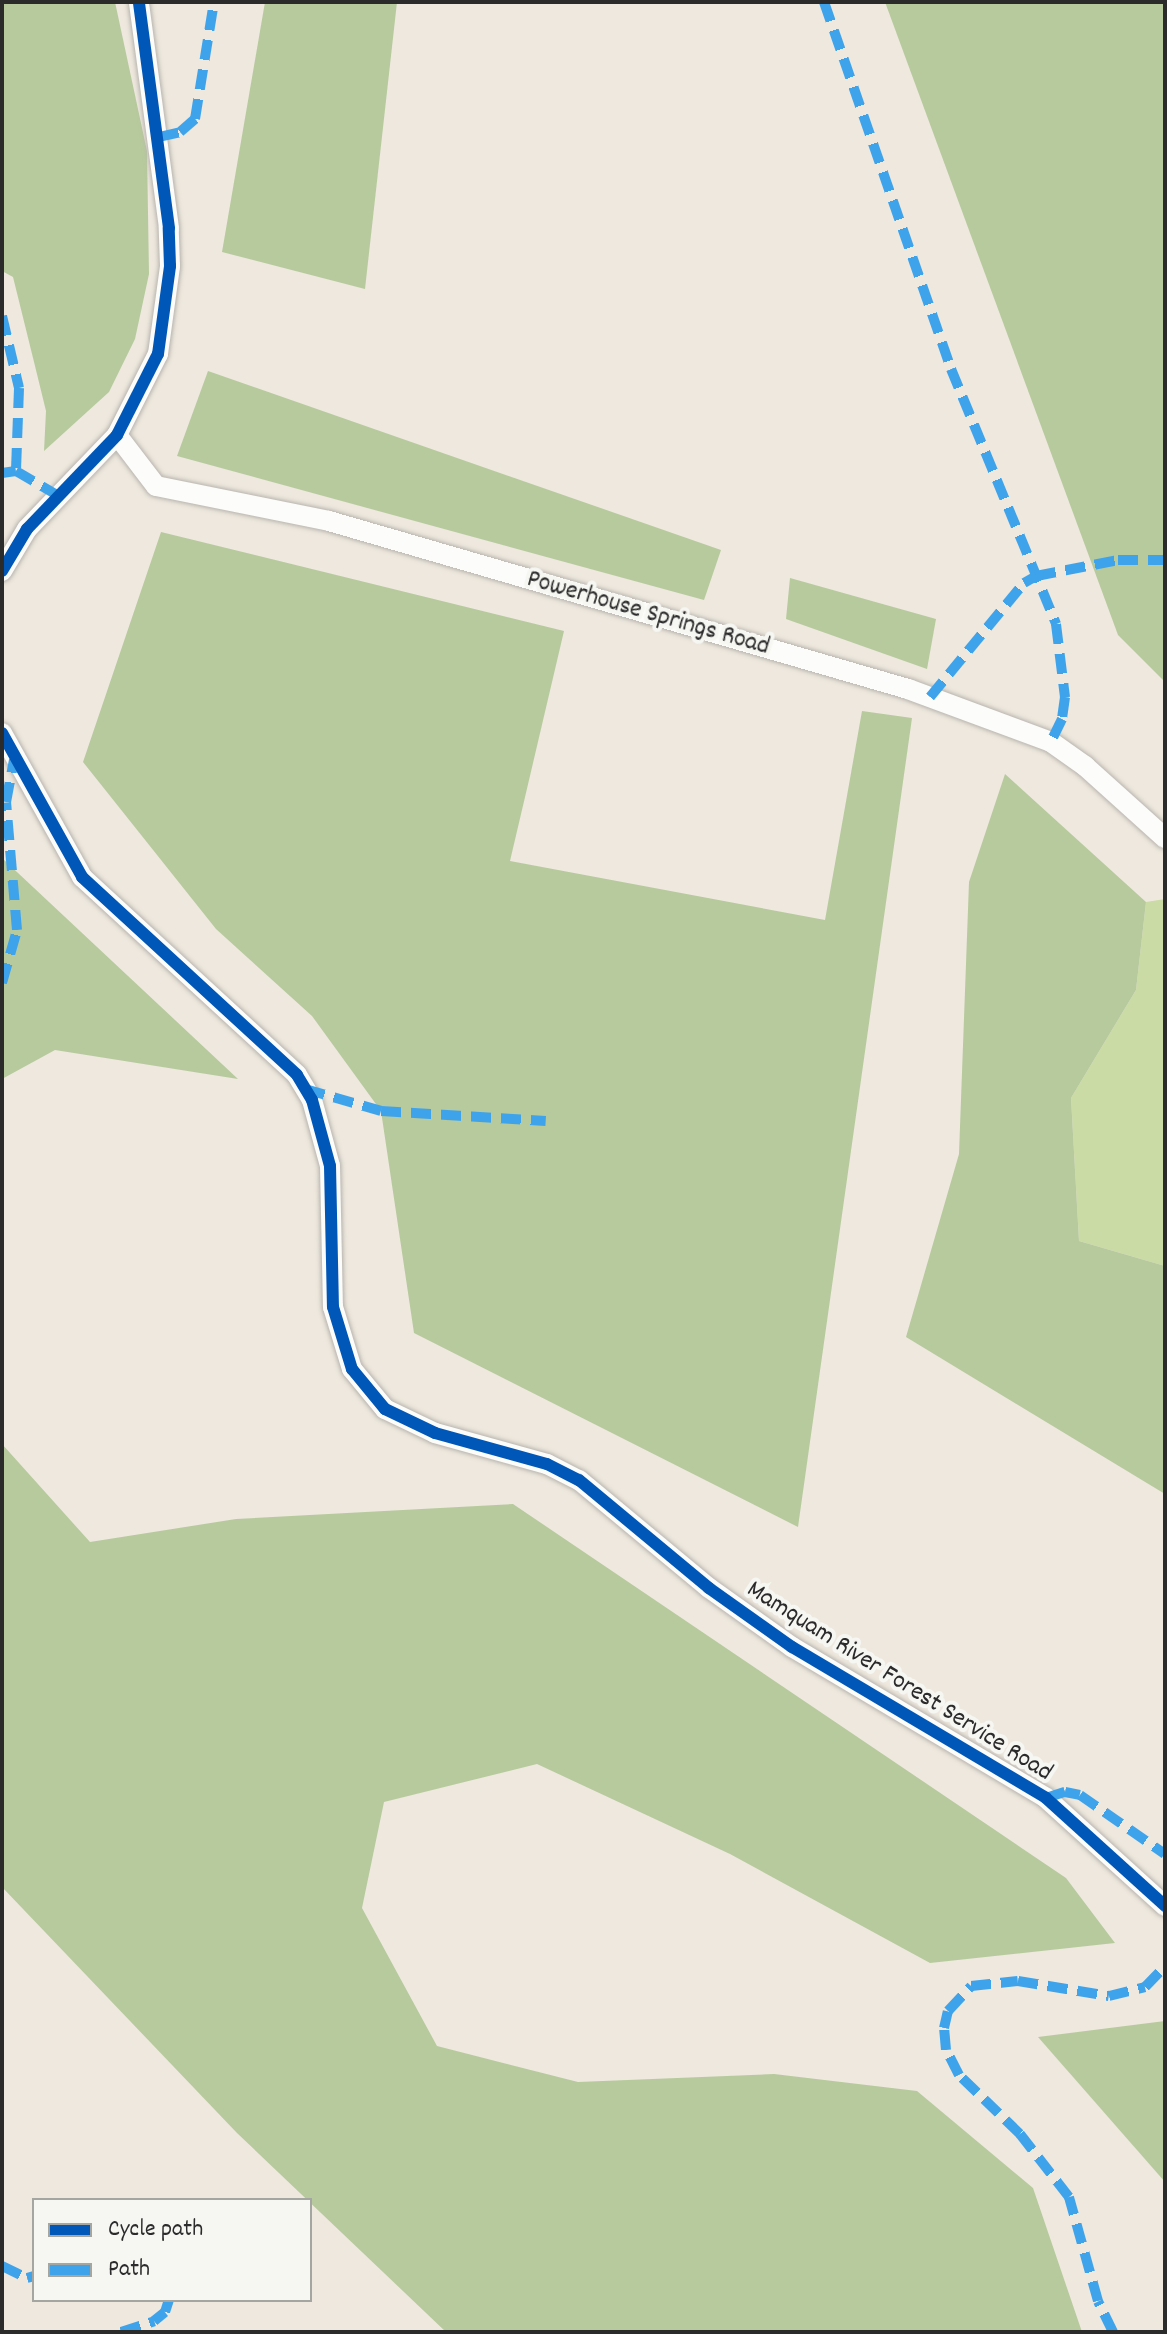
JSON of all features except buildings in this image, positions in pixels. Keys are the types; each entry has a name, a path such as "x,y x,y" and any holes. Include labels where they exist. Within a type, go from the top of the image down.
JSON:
{"street":[{"path":"2,571 27,529 117,435 158,354 170,266 139,2"},
{"name":"Powerhouse Springs Road","path":"117,435 156,486 344,525 908,689 1051,742 1085,766 1165,838"},
{"name":"Mamquam River Forest Service Road","path":"2,733 82,877 297,1075 312,1100 330,1166 333,1307 352,1369 385,1409 435,1433 547,1464 579,1480 709,1588 792,1647 1046,1798 1165,1906"}],"green space":[{"path":"2,2 115,2 147,151 149,274 135,339 109,392 44,451 46,411 13,277 2,271"},
{"path":"265,2 397,2 365,289 222,252"},
{"path":"885,2 1165,2 1165,682 1118,635"},
{"path":"208,371 721,550 704,600 177,456"},
{"path":"161,532 564,631 510,861 825,920 862,711 912,718 798,1527 414,1333 381,1111 312,1016 216,929 83,762"},
{"path":"790,578 936,619 927,669 786,619"},
{"path":"1005,774 1146,902 1136,990 1071,1098 1079,1241 1165,1266 1165,1494 906,1337 959,1154 969,882"},
{"path":"2,858 238,1079 55,1050 2,1079"},
{"path":"1165,899 1165,1266 1079,1241 1071,1098 1136,990 1146,902"},
{"path":"2,1444 90,1542 236,1519 513,1504 1066,1878 1115,1943 930,1963 730,1854 537,1764 384,1802 362,1908 437,2046 578,2082 774,2074 917,2091 1033,2188 1082,2332 446,2332 312,2204 312,2198 305,2198 237,2133 2,1887"},
{"path":"1165,2021 1165,2182 1038,2037"}],"marked path":[{"path":"159,137 180,132 195,119 214,2"},
{"path":"824,2 951,369 1056,624 1065,697 1062,719 1051,742"},
{"path":"2,316 19,388 16,471"},
{"path":"2,473 16,471 57,495"},
{"path":"930,697 1024,583 1036,576 1118,560 1165,560"},
{"path":"2,983 17,930 6,802 14,760"},
{"path":"305,1089 381,1111 546,1121"},
{"path":"1046,1798 1065,1792 1080,1795 1165,1854"},
{"path":"1113,2332 1098,2301 1069,2197 1020,2134 959,2075 946,2050 944,2028 948,2011 971,1986 1018,1981 1109,1996 1145,1987 1165,1966"},
{"path":"2,2266 27,2278 32,2277"},
{"path":"121,2332 154,2321 165,2312 168,2302"}],"cycle path":[{"path":"2,571 27,529 117,435 158,354 170,266 169,228 139,2"},
{"path":"2,733 82,877 297,1075 312,1100 330,1166 333,1307 352,1369 385,1409 435,1433 547,1464 579,1480 709,1588 792,1647 1046,1798 1165,1906"}]}
